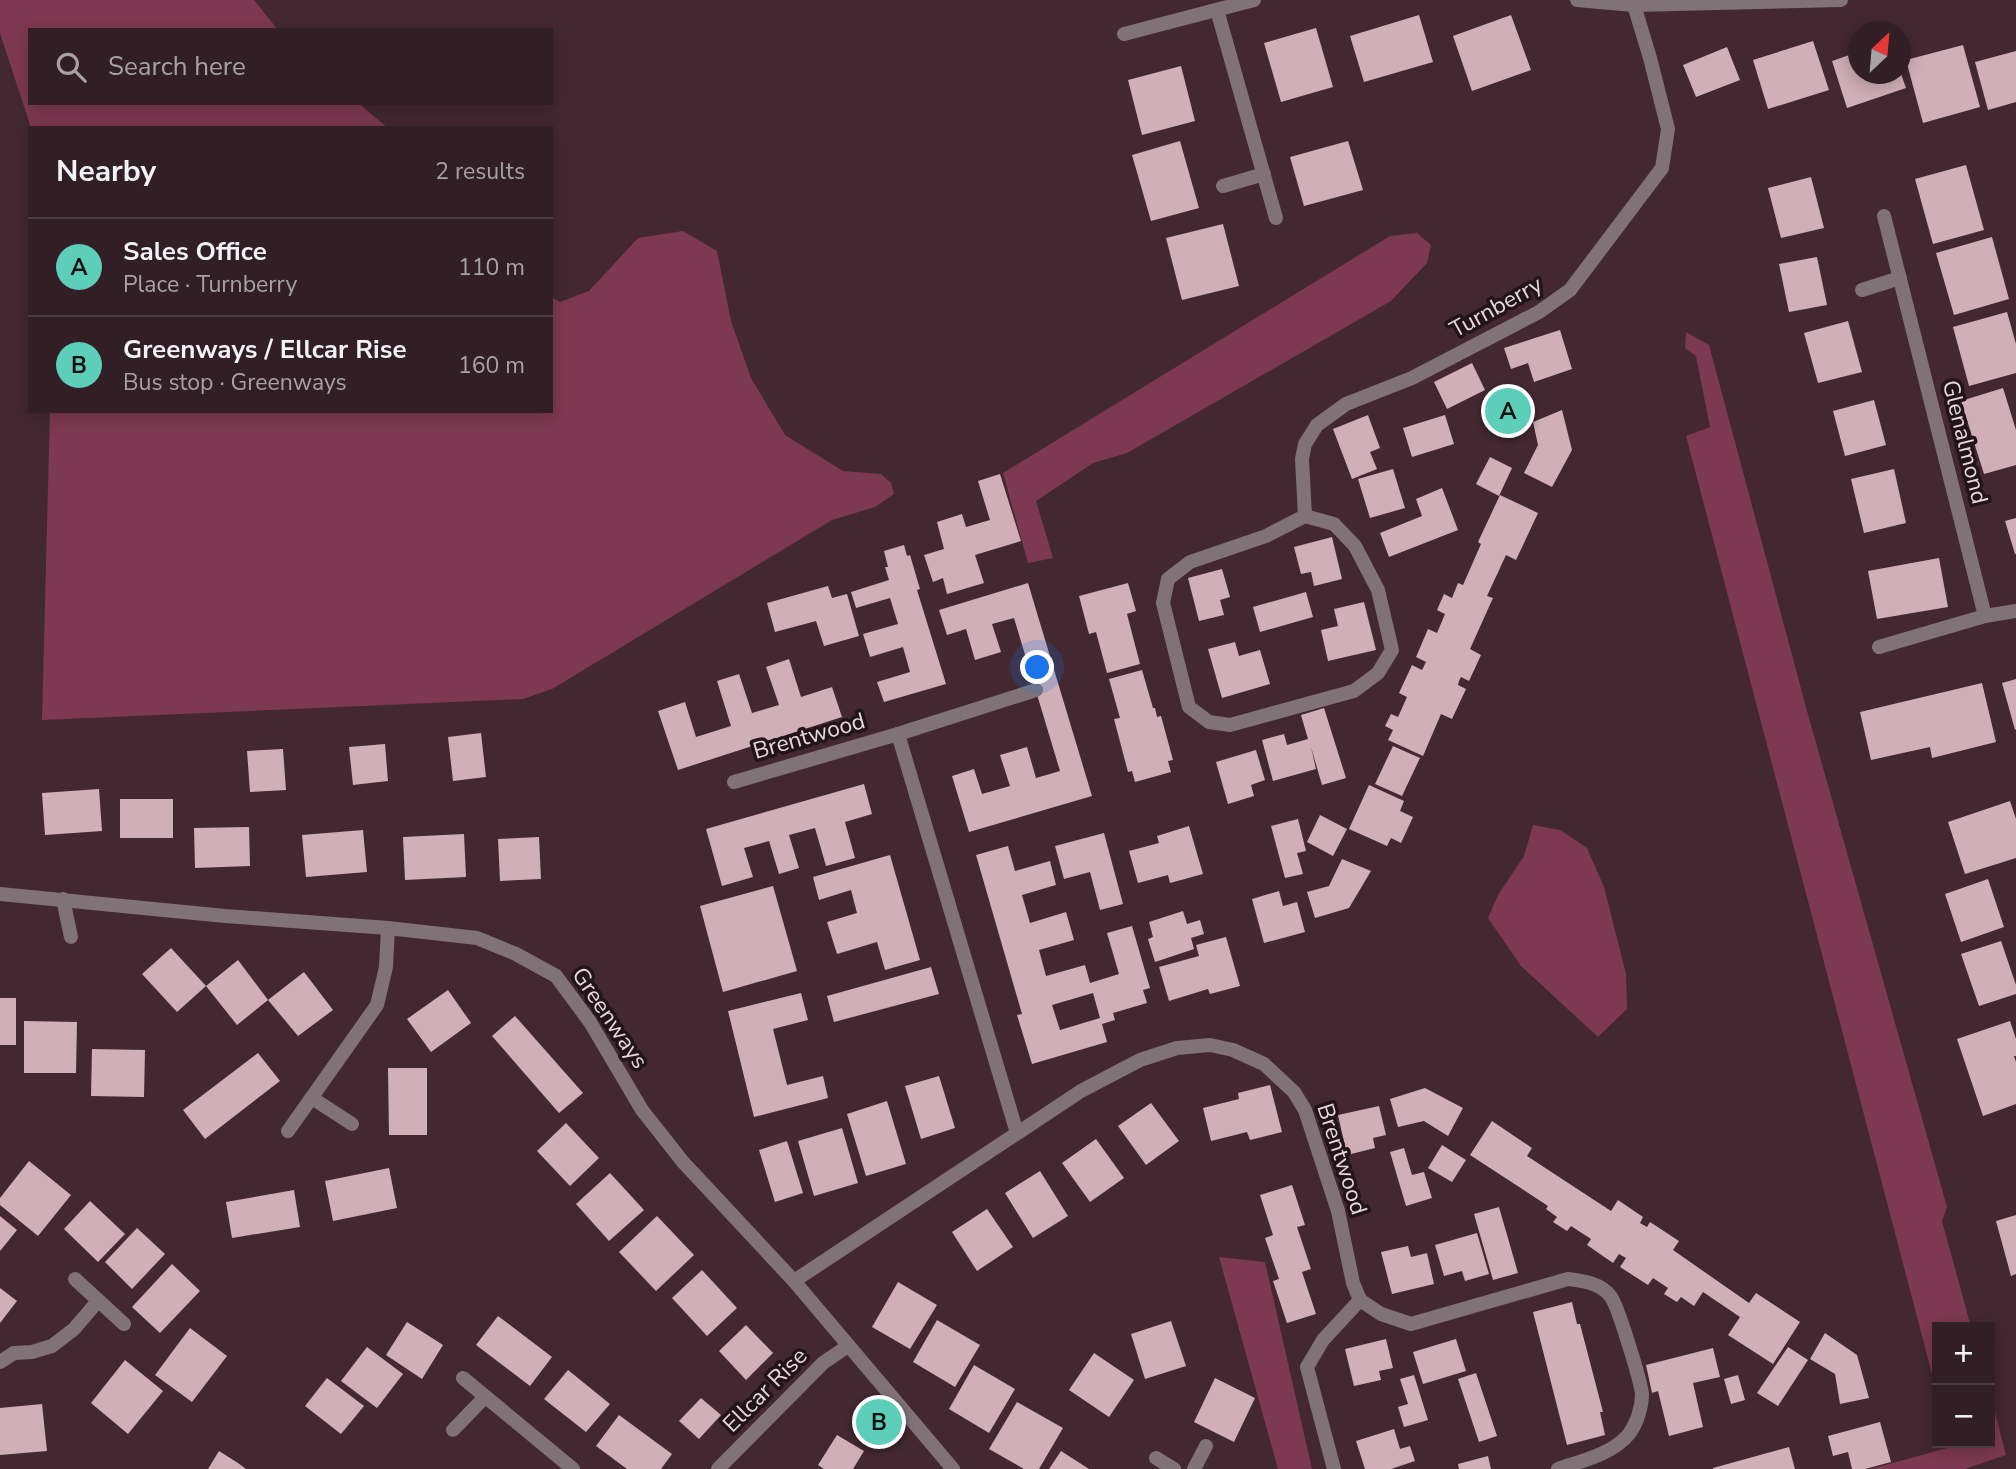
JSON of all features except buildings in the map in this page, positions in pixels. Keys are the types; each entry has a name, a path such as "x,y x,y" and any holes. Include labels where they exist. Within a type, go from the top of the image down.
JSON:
{"street":[{"path":"1124,34 1254,0"},
{"path":"1577,0 1634,5 1841,0"},
{"name":"Turnberry","path":"1306,516 1302,459 1305,444 1317,425 1346,404 1412,378 1539,312 1562,296 1570,290 1662,168 1668,129 1634,5"},
{"path":"1217,10 1276,218"},
{"path":"1223,186 1264,174"},
{"name":"Glenalmond","path":"1884,216 1985,616"},
{"path":"1862,290 1900,278"},
{"path":"1306,516 1334,524 1355,546 1378,590 1392,650 1378,673 1354,691 1230,725 1209,722 1189,707 1163,603 1168,579 1190,562 1266,536 1306,516"},
{"path":"1878,647 1985,616 2016,611"},
{"name":"Brentwood","path":"734,782 1036,690"},
{"name":"Brentwood","path":"898,734 1017,1133"},
{"name":"Greenways","path":"0,894 477,938 516,954 556,976 590,1022 642,1110 683,1162 794,1281 953,1469"},
{"path":"62,899 71,937"},
{"path":"288,1131 377,1005 386,967 388,928"},
{"name":"Brentwood","path":"794,1281 1081,1091 1140,1060 1177,1048 1210,1045 1233,1050 1264,1065 1294,1093 1305,1110 1338,1211 1353,1283 1360,1300"},
{"path":"312,1098 352,1124"},
{"path":"75,1279 124,1324"},
{"path":"1335,1469 1307,1367 1323,1340 1360,1300 1381,1314 1411,1324 1568,1279 1601,1287 1611,1297 1619,1312 1642,1393 1638,1419 1622,1441 1601,1453 1558,1469"},
{"path":"0,1362 14,1353 32,1353 52,1346 74,1329 98,1301"},
{"name":"Ellcar Rise","path":"718,1469 822,1363 848,1346"},
{"path":"463,1378 573,1469"},
{"path":"453,1430 485,1397"},
{"path":"1194,1469 1206,1446"},
{"path":"1156,1458 1174,1469"}],"shaded area":[{"path":"0,0 254,0 276,28 28,28 28,105 360,105 386,126 30,126 0,33"},
{"path":"683,231 717,251 731,321 751,378 785,435 843,471 881,474 891,483 894,494 875,507 832,520 552,689 523,699 42,720 50,413 553,413 553,298 560,302 589,291 638,238"},
{"path":"1417,233 1431,245 1427,263 1391,301 1127,453 1093,463 1036,501 1053,558 1028,563 1003,473 1390,236"},
{"path":"1686,332 1709,345 1807,711 1947,1207 1942,1221 1970,1322 1932,1322 1932,1374 1686,436 1710,427 1696,356 1685,348"},
{"path":"1533,825 1560,830 1587,848 1604,887 1626,974 1627,1009 1598,1037 1521,966 1488,918 1498,895 1524,856"},
{"path":"1219,1257 1265,1262 1312,1469 1278,1469"},
{"path":"1995,1413 2006,1455 1965,1469 1871,1469 1947,1448 1995,1448"}],"place":[{"name":"Sales Office","path":"1508,411"},
{"name":"Greenways / Ellcar Rise","path":"879,1422"}]}
